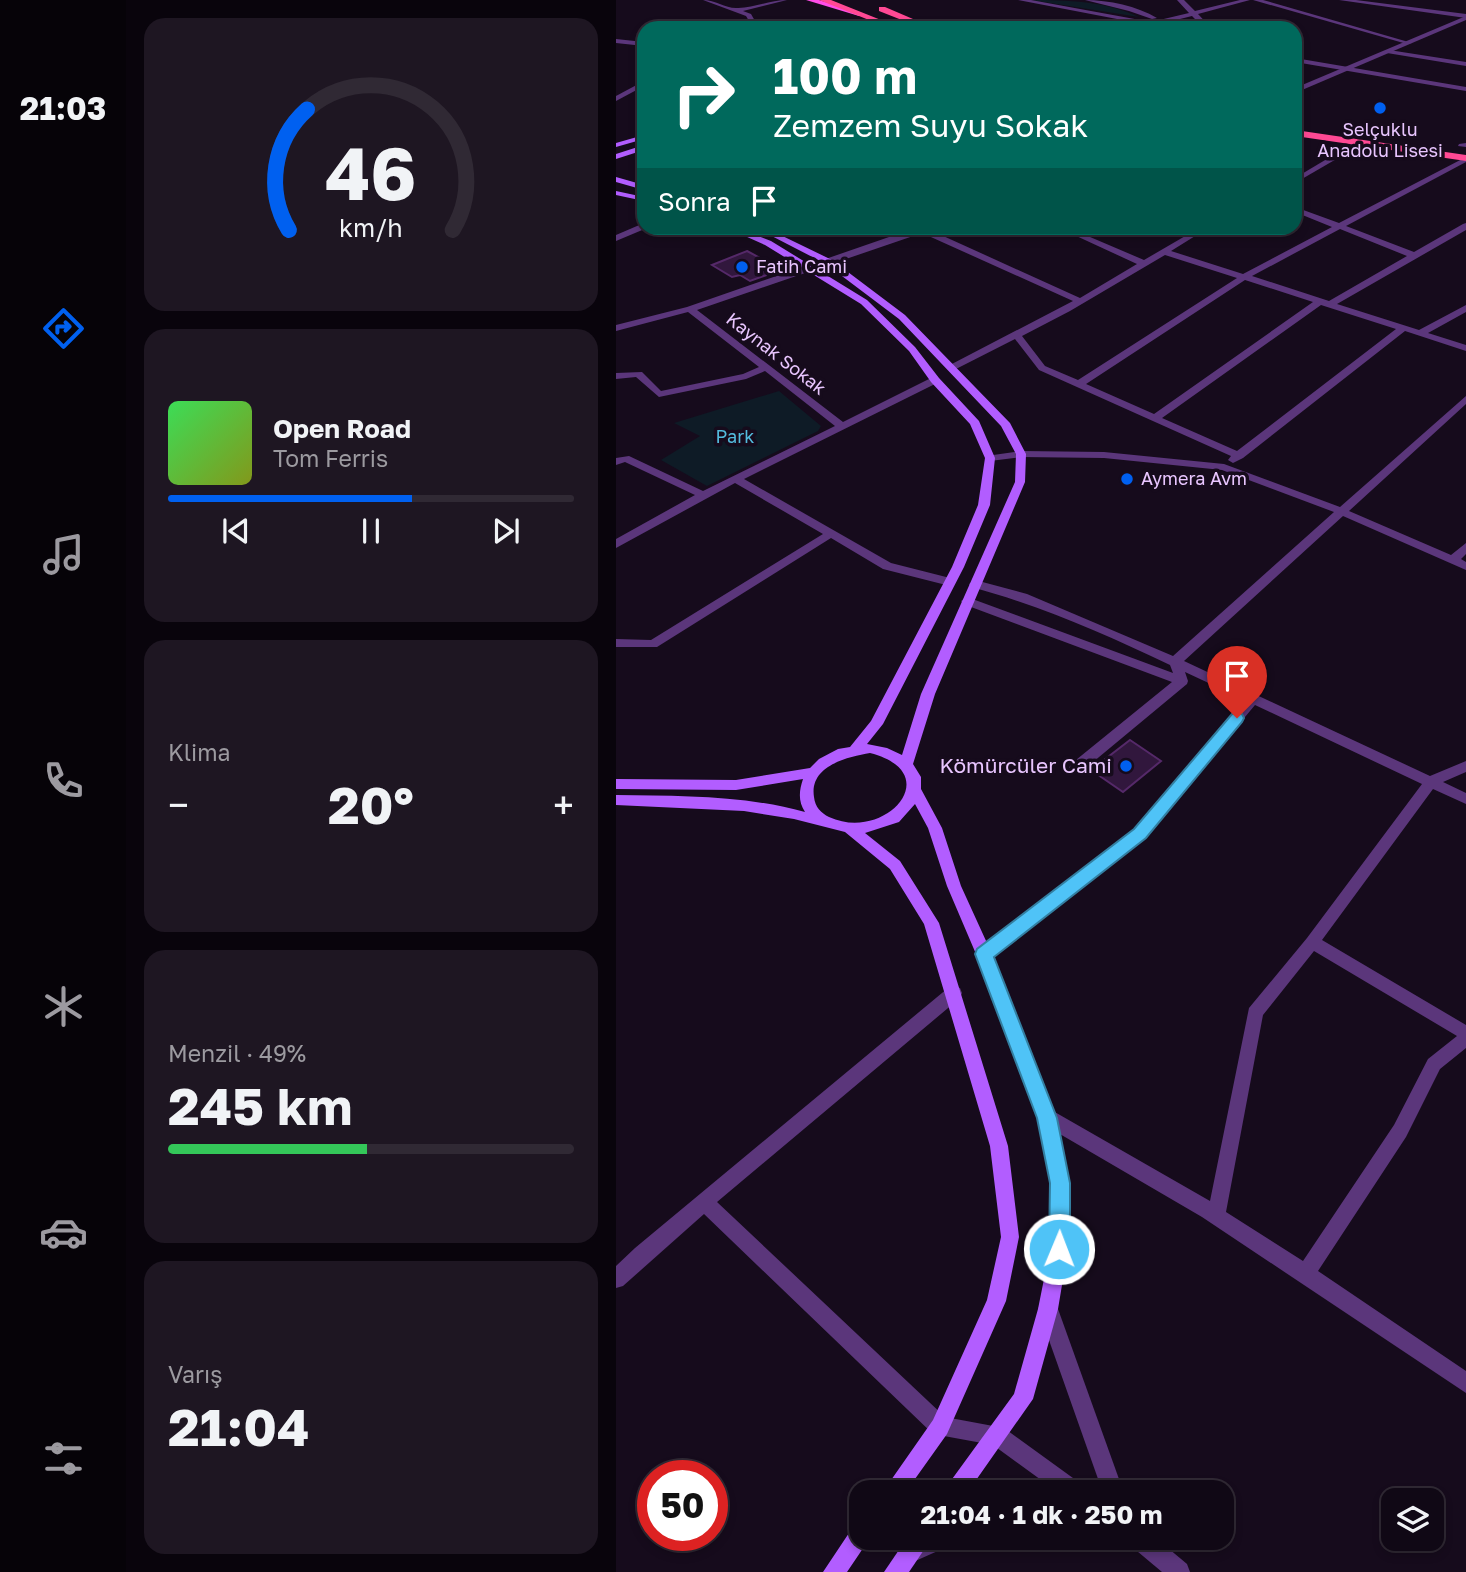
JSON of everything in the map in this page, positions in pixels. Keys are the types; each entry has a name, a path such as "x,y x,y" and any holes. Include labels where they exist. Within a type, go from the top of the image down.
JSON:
{"highway":[{"path":"823,0 878,21"},
{"path":"844,0 905,21"},
{"path":"872,2 911,21"},
{"path":"872,2 925,21"},
{"path":"1302,126 1465,145"},
{"path":"1302,127 1360,143 1466,158"}],"main road":[{"path":"810,0 859,14"},
{"path":"616,145 637,139"},
{"path":"616,157 637,150"},
{"path":"616,179 637,186"},
{"path":"616,193 637,198"},
{"path":"748,235 812,268 864,302 912,349 935,380 975,423 990,458 984,505 950,582 876,724 855,749"},
{"path":"774,235 829,262 902,317 1006,425 1021,454 1020,482 928,694 906,764"},
{"path":"901,1480 940,1427 996,1301 1010,1237 999,1146 931,923 895,865 842,827 819,819 809,809 805,797 805,785 811,772 830,757 855,749 884,751 906,764 912,772 914,790 934,828 954,886 984,954 1047,1118 1060,1183 1059,1249 1048,1308 1023,1399 964,1480"},
{"path":"616,784 736,785 811,772"},
{"path":"616,800 780,809 842,827 886,822 900,814 914,790"},
{"path":"834,1572 850,1550"},
{"path":"895,1572 911,1550"}],"street":[{"path":"706,0 749,15 752,21"},
{"path":"738,10 784,0"},
{"path":"1021,0 1135,21"},
{"path":"1088,0 1131,9 1161,21 1247,0"},
{"path":"1180,0 1201,21"},
{"path":"1256,0 1405,45 1466,57"},
{"path":"1342,0 1466,17"},
{"path":"1302,88 1466,17"},
{"path":"616,41 637,43"},
{"path":"1389,52 1466,64"},
{"path":"1302,61 1466,89"},
{"path":"616,99 637,87"},
{"path":"616,92 627,93"},
{"path":"1302,177 1360,143"},
{"path":"1079,384 1244,276 1466,158"},
{"path":"1302,212 1415,257"},
{"path":"1154,419 1325,302 1415,257 1466,226"},
{"path":"616,237 637,229"},
{"path":"616,328 690,309 904,235"},
{"path":"938,235 1080,301"},
{"path":"1079,235 1143,263"},
{"path":"951,368 1080,301 1189,235"},
{"path":"1163,251 1466,348"},
{"path":"1420,333 1466,308"},
{"name":"Kaynak Sokak","path":"690,309 842,426"},
{"path":"1224,467 1404,328"},
{"path":"1017,336 1042,368 1239,456"},
{"path":"616,376 638,374 659,394 746,376 764,368"},
{"path":"616,544 703,495 935,380"},
{"path":"1175,662 1466,399"},
{"path":"990,458 1021,454 1104,455 1224,467 1341,511 1466,566"},
{"path":"616,462 625,458 703,495"},
{"path":"736,479 887,566 950,582"},
{"path":"616,643 653,644 830,534"},
{"path":"1453,560 1466,547"},
{"path":"975,584 1023,597 1175,662 1466,799"},
{"path":"967,601 1038,624 1114,657 1182,681"},
{"path":"1175,662 1182,681"},
{"path":"1076,768 1182,681"},
{"path":"984,954 1140,833 1253,699"},
{"path":"1216,1215 1255,1013 1312,942 1431,782 1466,766"},
{"path":"1305,1274 1401,1131 1434,1064 1466,1035 1312,942"},
{"path":"616,1279 954,993"},
{"path":"1047,1118 1127,1159 1216,1215 1466,1383"},
{"path":"704,1202 940,1427 997,1435 1059,1480"},
{"path":"1048,1308 1109,1480"},
{"path":"1153,1550 1180,1572"}],"green space":[{"path":"1031,0 1100,5 1139,17"},
{"name":"Park","path":"779,391 821,426 818,431 707,486 661,460 700,436 674,423"}],"building":[{"name":"Fatih Cami","path":"747,251 773,265 764,269 772,273 750,281 740,275 732,277 712,265"},
{"name":"Kömürcüler Cami","path":"1130,740 1161,761 1123,792 1091,770"}],"place":[{"name":"Selçuklu Anadolu Lisesi","path":"1380,108"},
{"name":"Fatih Cami","path":"742,267"},
{"name":"Aymera Avm","path":"1127,479"},
{"name":"Kömürcüler Cami","path":"1126,766"}],"route":[{"path":"1059,1249 1060,1183 1047,1118 984,954 1140,833 1237,718"}]}
